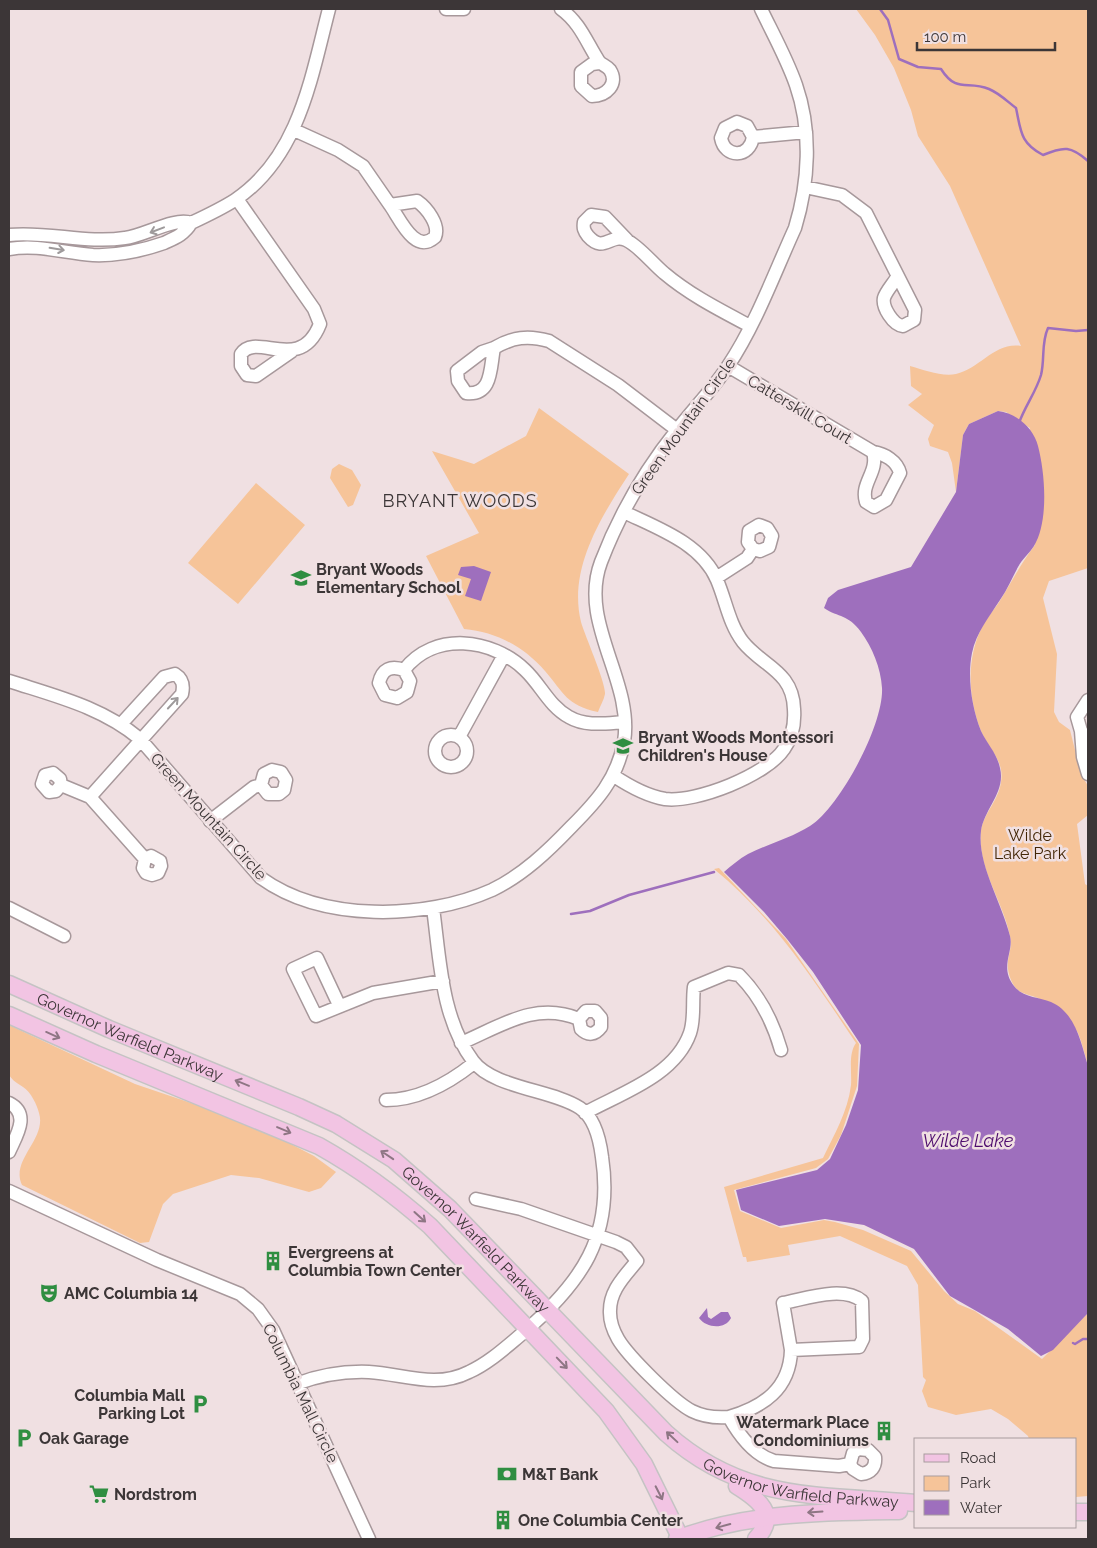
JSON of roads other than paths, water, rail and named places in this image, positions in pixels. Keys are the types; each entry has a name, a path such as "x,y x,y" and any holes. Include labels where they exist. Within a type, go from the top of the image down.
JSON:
{"main road":[{"name":"Governor Warfield Parkway","path":"9,984 109,1029 299,1106 336,1124 394,1160 443,1202 666,1433 682,1447 711,1467 731,1477 777,1491 914,1503"},
{"name":"Governor Warfield Parkway","path":"9,1015 96,1054 287,1131 348,1162 395,1196 430,1226 585,1387 623,1433 644,1464 680,1539"},
{"path":"711,1467 757,1497 766,1517 763,1531 756,1539"},
{"path":"680,1539 766,1517 841,1510 914,1511"}],"street":[{"path":"9,249 45,247 93,254 134,252 173,239 187,231 191,223 237,199 268,167 294,130 303,107 329,9"},
{"path":"446,9 464,9"},
{"path":"562,9 581,28 599,63"},
{"name":"Green Mountain Circle","path":"9,681 87,707 122,723 140,739 261,878 293,896 313,904 360,910 433,908 473,897 512,878 562,836 596,802 614,776 621,757 625,722 623,704 599,622 596,586 600,566 624,512 644,476 677,430 712,390 728,366 750,326 795,228 805,187 806,132 796,84 760,9"},
{"path":"294,130 338,150 363,166 390,204"},
{"path":"753,137 806,132"},
{"path":"805,187 842,195 866,213 897,277"},
{"path":"237,199 318,317 320,324 314,336 292,351"},
{"path":"9,235 46,233 111,240 147,234 182,220 191,223"},
{"path":"627,240 664,274 689,291 750,326"},
{"path":"494,348 518,337 550,341 618,384 677,430"},
{"name":"Catterskill Court","path":"728,366 873,452"},
{"path":"614,776 636,790 665,799 700,796 762,769 776,759 791,737 794,708 792,694 775,669 742,641 728,614 716,578 697,553 675,536 624,512"},
{"path":"716,578 747,558 753,549"},
{"path":"404,670 412,659 421,653 446,644 469,642 490,648 504,655 527,671 551,702 570,718 588,723 625,722"},
{"path":"459,737 504,655"},
{"path":"90,796 182,694 183,682 180,677 175,674 164,677 122,723"},
{"path":"1088,700 1076,717 1084,735 1083,757 1088,774"},
{"path":"60,785 90,796 145,859"},
{"path":"210,821 248,790 261,785"},
{"path":"9,908 64,936"},
{"path":"296,1384 322,1376 350,1372 370,1372 425,1380 447,1380 469,1373 528,1328 548,1310 576,1279 597,1237 603,1210 605,1180 600,1144 585,1113 573,1105 505,1081 486,1072 474,1063 461,1043 452,1022 443,981 433,908"},
{"path":"585,1113 653,1077 672,1061 690,1033 694,1011 694,987 728,973 739,975 762,1005 775,1030 781,1050"},
{"path":"339,1006 386,990 443,981"},
{"path":"461,1043 533,1013 560,1012 578,1019"},
{"path":"386,1100 410,1098 449,1081 474,1063"},
{"path":"9,1103 17,1108 21,1119 20,1129 9,1152"},
{"name":"Columbia Mall Circle","path":"9,1191 157,1260 227,1287 249,1300 258,1308 273,1330 296,1384 370,1539"},
{"path":"476,1199 529,1212 626,1247 637,1261 617,1285 610,1302 613,1327 624,1346 674,1397 691,1411 715,1418 729,1417 760,1406 770,1398 786,1371 791,1350 783,1303 842,1293 862,1301 863,1340 859,1347 791,1350"},
{"path":"729,1417 737,1431 765,1458 774,1461 839,1466 850,1464"}],"water":[{"name":"Wilde Lake","path":"998,411 1018,418 1029,428 1036,440 1044,483 1044,510 1039,536 1034,546 1020,564 1005,592 983,625 972,653 970,682 975,713 981,731 997,758 1001,777 997,793 983,823 981,844 986,870 1010,936 1011,942 1007,966 1010,979 1014,986 1022,993 1051,1002 1066,1013 1080,1039 1088,1066 1088,1313 1053,1350 1041,1356 1008,1329 950,1296 914,1249 864,1225 825,1219 779,1226 741,1210 736,1190 817,1170 830,1159 846,1125 858,1090 861,1045 813,972 787,939 764,912 724,872 748,854 810,826 822,816 834,801 858,763 876,722 881,703 880,673 872,651 856,626 848,619 824,608 828,598 838,590 911,567 956,492 963,435 969,424"},
{"path":"474,566 491,572 481,601 465,596 471,579 458,575 461,567"},
{"path":"707,1308 708,1317 711,1319 721,1312 728,1312 731,1318 720,1326 706,1324 699,1318"}],"waterway":[{"path":"880,9 888,20 899,59 918,67 941,69 947,77 957,84 981,87 993,91 1016,108 1023,136 1035,150 1043,155 1056,150 1072,150 1088,161"},
{"path":"1019,423 1041,375 1048,328 1076,331 1088,330"},
{"path":"571,914 590,911 629,895 714,872"},
{"path":"1073,1343 1088,1339"}],"place":[{"name":"Bryant Woods Elementary School","path":"301,578"},
{"name":"Bryant Woods Montessori Children's House","path":"623,746"},
{"name":"Evergreens at Columbia Town Center","path":"273,1261"},
{"name":"AMC Columbia 14","path":"49,1293"},
{"name":"Columbia Mall Parking Lot","path":"200,1404"},
{"name":"Watermark Place Condominiums","path":"884,1431"},
{"name":"Oak Garage","path":"24,1438"},
{"name":"M&T Bank","path":"507,1474"},
{"name":"Nordstrom","path":"99,1494"},
{"name":"One Columbia Center","path":"503,1520"}],"district":[{"name":"BRYANT WOODS","path":"460,501"}],"park label":[{"name":"Wilde Lake Park","path":"1030,844"}]}
